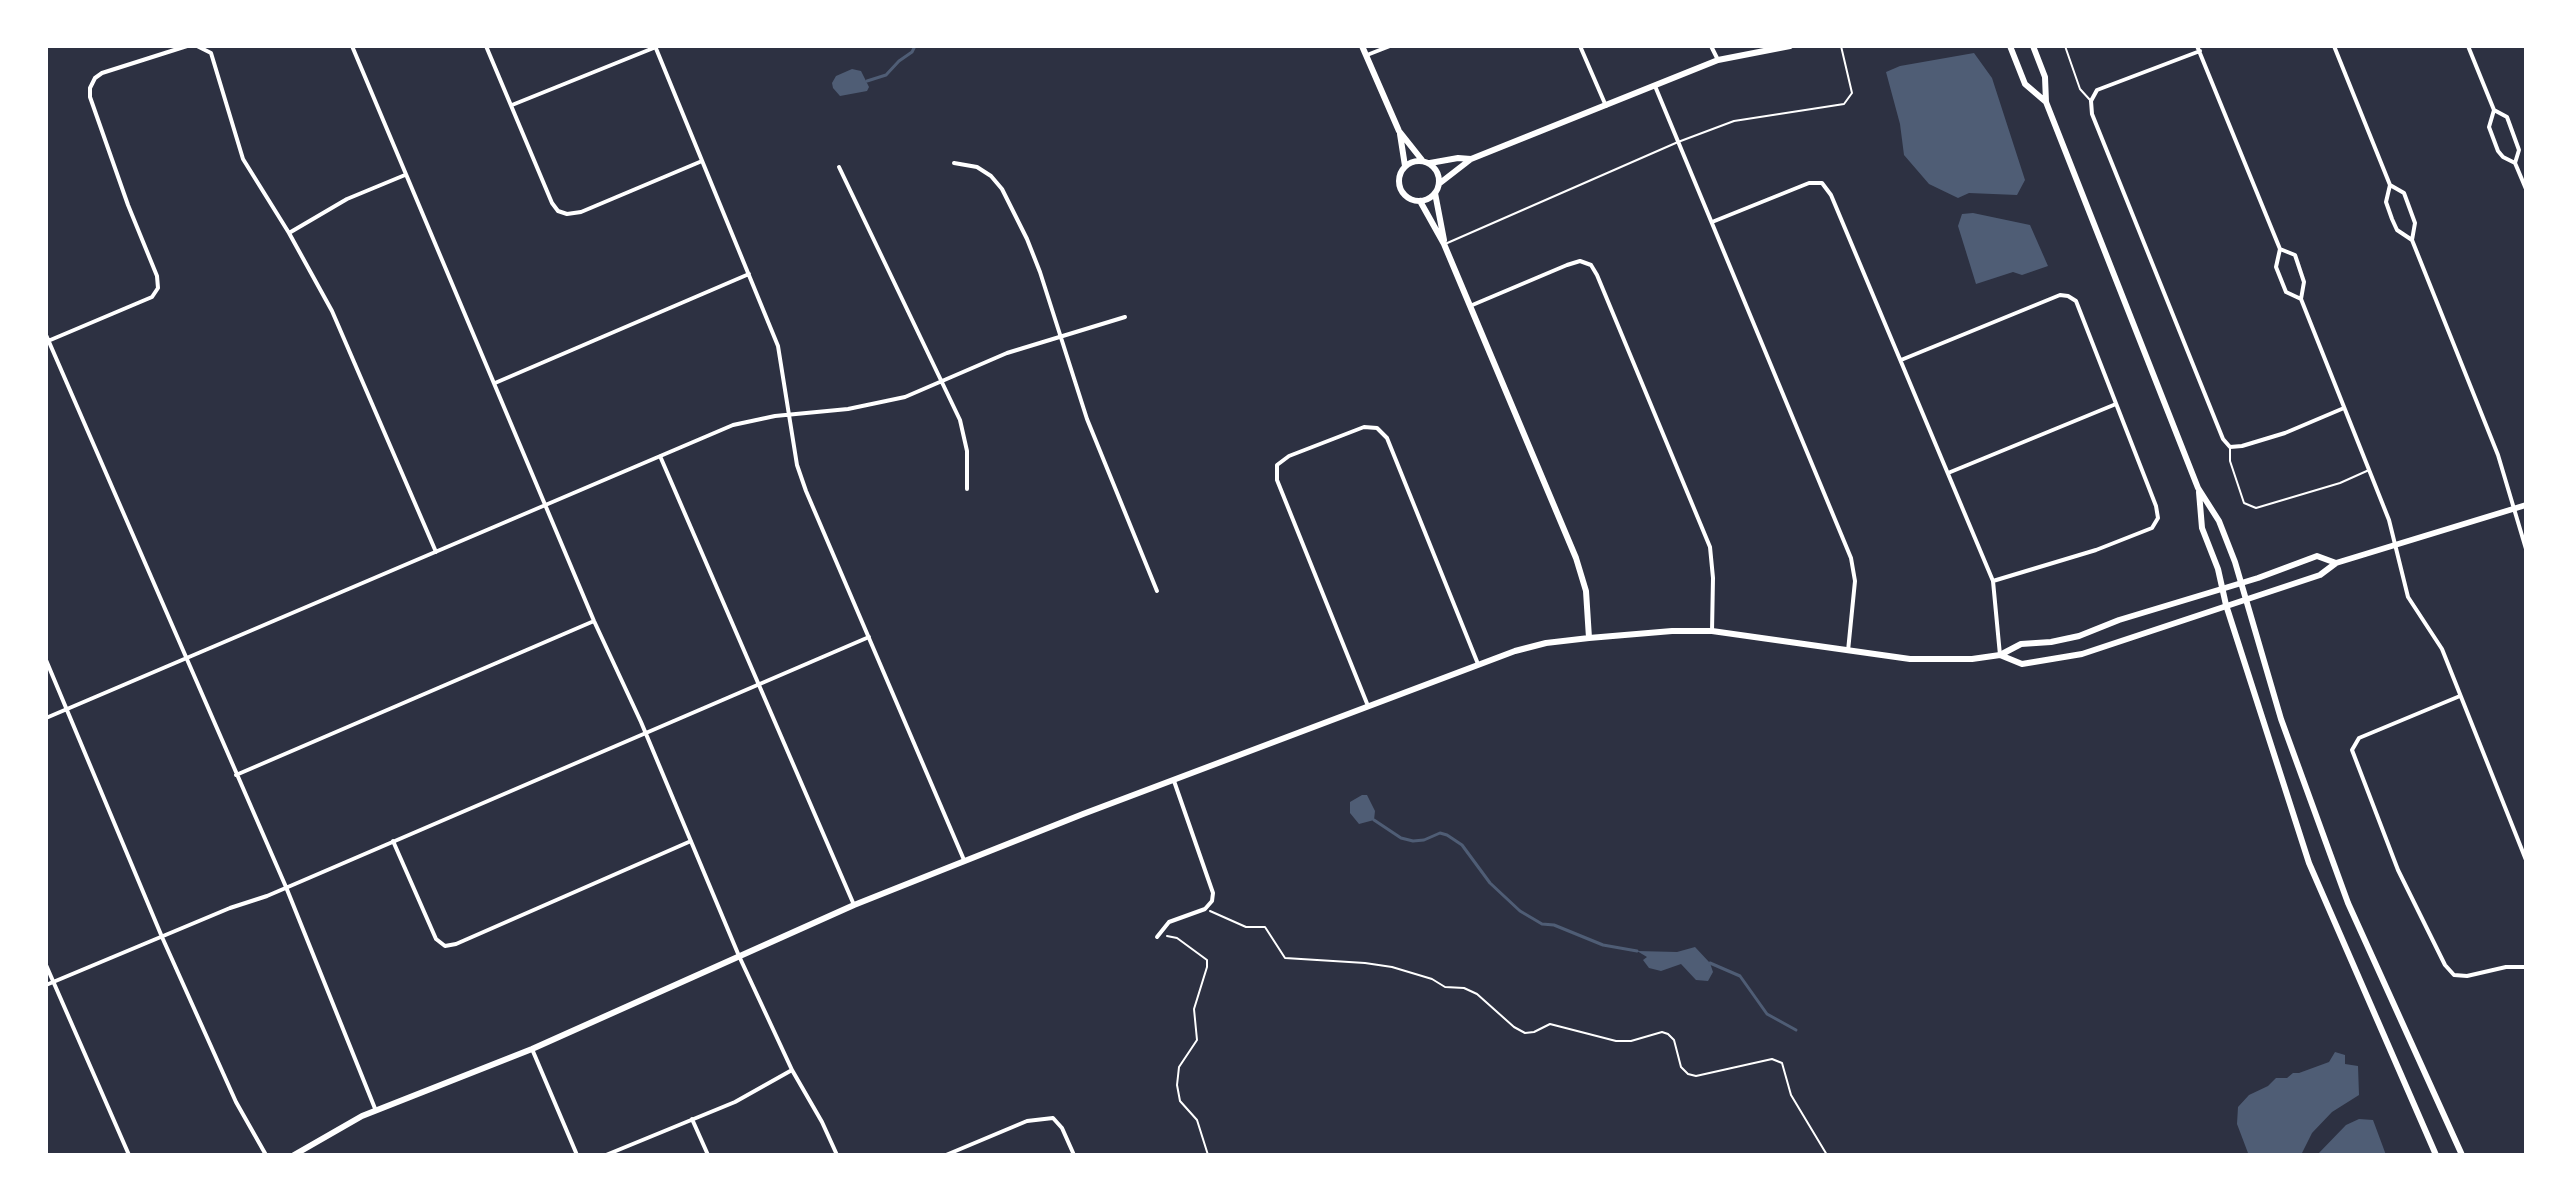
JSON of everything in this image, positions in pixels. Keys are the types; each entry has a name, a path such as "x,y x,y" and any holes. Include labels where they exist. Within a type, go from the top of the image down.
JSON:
{"street":[{"path":"187,46 102,73 90,88 90,97 128,205 157,276 158,288 152,297 47,338 286,887 376,1111"},
{"path":"197,46 211,53 243,159 332,311 436,552"},
{"path":"352,46 739,956 792,1070 837,1155"},
{"path":"486,46 558,211 567,214 581,212 702,161"},
{"path":"512,105 656,46 778,346 797,465 964,860"},
{"path":"1362,46 1399,131 1405,166 1399,177 1401,190 1409,198 1420,201 1435,193 1440,183 1471,159 1718,60 1790,46"},
{"path":"1366,55 1390,46"},
{"path":"1580,46 1606,106"},
{"path":"1711,46 1718,60"},
{"path":"2010,46 2025,84 2046,102"},
{"path":"2033,46 2045,77 2046,102 2198,488 2219,521 2235,562 2281,719 2348,903 2462,1155"},
{"path":"2334,46 2390,185 2386,202 2392,219 2397,230 2412,240"},
{"path":"2468,46 2494,110 2489,127 2498,151 2515,163"},
{"path":"2301,299 2286,292 2276,267 2280,249 2198,49 2097,90 2091,101 2092,114 2223,439 2230,447 2285,433 2345,408"},
{"path":"1655,86 1851,558 1855,596 1848,651"},
{"path":"2494,110 2507,117 2519,150 2515,163 2526,189"},
{"path":"1399,131 1422,160 1438,172 1440,183"},
{"path":"1430,163 1471,159"},
{"path":"1405,166 1422,160"},
{"path":"954,163 977,167 991,176 1002,189 1033,254 1087,419 1157,591"},
{"path":"839,167 960,420 967,451 967,489"},
{"path":"289,233 347,199 405,175"},
{"path":"1712,222 1809,183 1822,183 1831,195 1993,581 2000,655"},
{"path":"2390,185 2404,193 2415,223 2412,240 2498,455 2526,549"},
{"path":"1435,193 1444,244"},
{"path":"1420,201 1444,244 1576,558 1586,591 1589,638"},
{"path":"2280,249 2295,255 2304,282 2301,299 2389,520 2408,597 2442,649 2526,860"},
{"path":"1470,306 1567,265 1580,261 1591,265 1710,547 1712,631"},
{"path":"495,383 749,274"},
{"path":"1901,360 2060,295 2076,301 2156,506 2156,524 2096,550 1993,581"},
{"path":"46,718 733,425 905,397 1007,353 1125,317"},
{"path":"1948,473 2117,404"},
{"path":"1368,706 1277,480 1277,465 1289,456 1364,427 1377,428 1387,438 1478,664"},
{"path":"660,456 854,905"},
{"path":"2198,488 2202,528 2309,863 2436,1155"},
{"path":"2000,655 2022,664 2082,654 2320,575 2336,563 2526,505"},
{"path":"294,1155 332,1131 376,1111 532,1049 854,905 964,860 1478,664 1546,643 1672,631 1712,631 1910,659 1972,659 2000,655 2021,644 2079,636 2317,556 2336,563"},
{"path":"236,775 594,621"},
{"path":"46,985 286,887 869,637"},
{"path":"46,660 162,937 236,1102 266,1155"},
{"path":"2460,696 2359,738 2352,750 2398,870 2445,965 2454,975 2467,976 2506,967 2526,967"},
{"path":"1157,937 1169,922 1206,908 1212,901 1213,893 1174,781"},
{"path":"393,841 436,939 445,946 456,944 691,841"},
{"path":"46,965 129,1155"},
{"path":"532,1049 577,1155"},
{"path":"606,1155 735,1102 792,1070"},
{"path":"946,1155 1027,1121 1053,1118 1062,1128 1074,1155"},
{"path":"692,1119 708,1155"}],"lane":[{"path":"1444,244 1678,142 1734,121 1844,104 1852,93 1841,46"},
{"path":"2065,46 2080,89 2091,101"},
{"path":"2230,447 2230,461 2244,503 2256,508 2340,483 2370,470"}],"path":[{"path":"1206,908 1246,927 1265,927 1285,958 1392,967 1432,979 1445,987 1464,988 1490,1003 1514,1027 1525,1033 1550,1024 1616,1041 1631,1041 1662,1032 1674,1040 1681,1067 1688,1074 1696,1076 1772,1059 1782,1063 1791,1095 1827,1155"},
{"path":"1157,937 1177,938 1207,960 1194,1009 1197,1040 1179,1067 1177,1085 1180,1101 1197,1120 1208,1155"}],"water":[{"path":"1974,53 1992,78 2025,180 2017,195 1969,193 1958,198 1929,184 1904,155 1900,124 1886,72 1900,66"},
{"path":"852,69 861,71 869,87 867,91 840,96 832,83 836,76"},
{"path":"1973,213 2030,225 2048,266 2022,275 2013,272 1976,284 1958,226 1962,214"},
{"path":"1367,795 1375,811 1374,820 1359,824 1350,813 1350,802"},
{"path":"1695,947 1710,963 1713,972 1708,981 1696,980 1681,964 1661,971 1649,968 1643,960 1647,957 1637,951 1677,952"},
{"path":"2335,1052 2345,1055 2345,1064 2358,1066 2359,1095 2332,1112 2312,1133 2301,1155 2248,1153 2237,1124 2238,1107 2249,1095 2268,1086 2276,1078 2287,1078 2293,1073 2329,1062"},
{"path":"2359,1119 2373,1120 2386,1155 2317,1155 2346,1125"}],"waterway":[{"path":"867,81 886,75 915,46"},
{"path":"1374,820 1401,838 1413,841 1440,833 1447,835 1462,845 1490,883 1520,911 1542,924 1554,925 1603,945 1637,951"},
{"path":"1710,963 1740,976 1767,1014 1796,1030"}]}
